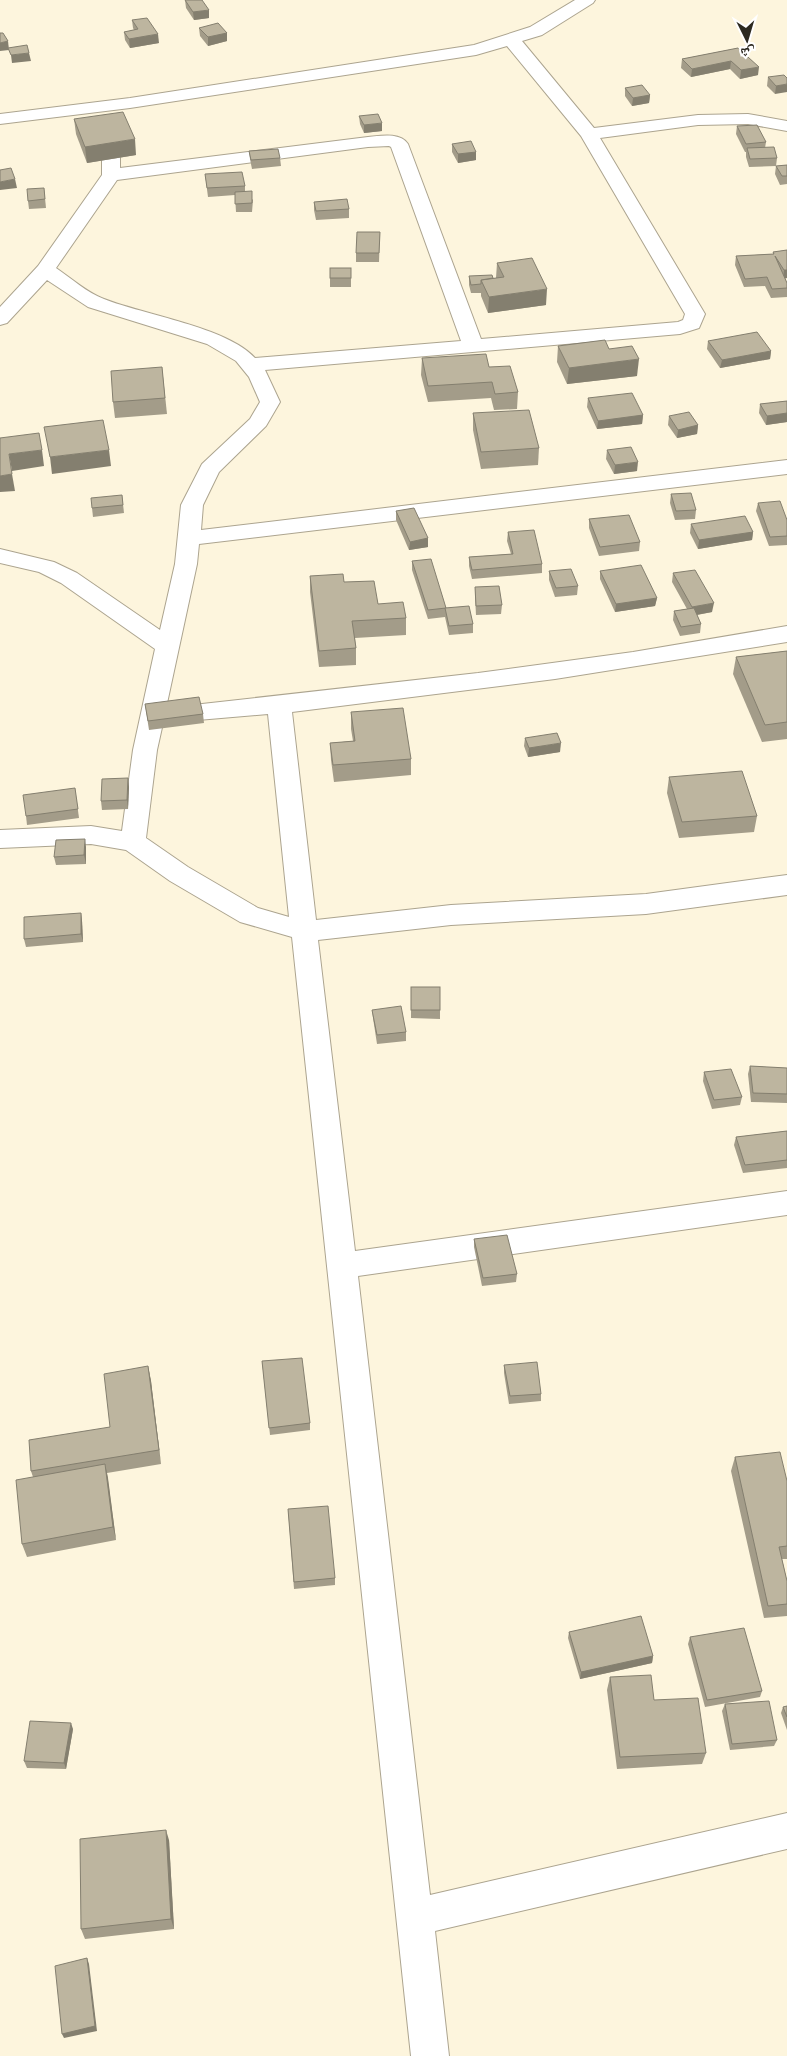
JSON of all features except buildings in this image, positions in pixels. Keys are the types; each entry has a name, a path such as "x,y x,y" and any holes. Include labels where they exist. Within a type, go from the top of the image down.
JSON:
{"street":[{"path":"0,119 130,103 476,50 536,31 586,0"},
{"path":"250,365 680,328 692,324 695,314 589,134 511,39"},
{"path":"116,120 130,103"},
{"path":"589,134 698,120 748,119 787,126"},
{"path":"0,319 45,270 111,175 110,139"},
{"path":"111,175 368,142 391,141 399,144 473,346"},
{"path":"45,270 95,303 214,340 243,357 259,375 270,402 259,422 210,469 192,505 186,564 151,717 133,842"},
{"path":"189,538 327,524 631,484 787,467"},
{"path":"0,556 46,567 69,578 168,647"},
{"path":"151,717 280,706 636,660 787,634"},
{"path":"280,706 303,931 430,2056"},
{"path":"0,839 91,835 133,842 179,874 249,915 303,931 373,925 452,915 646,904 787,885"},
{"path":"341,1266 787,1203"},
{"path":"414,1918 787,1831"}]}
